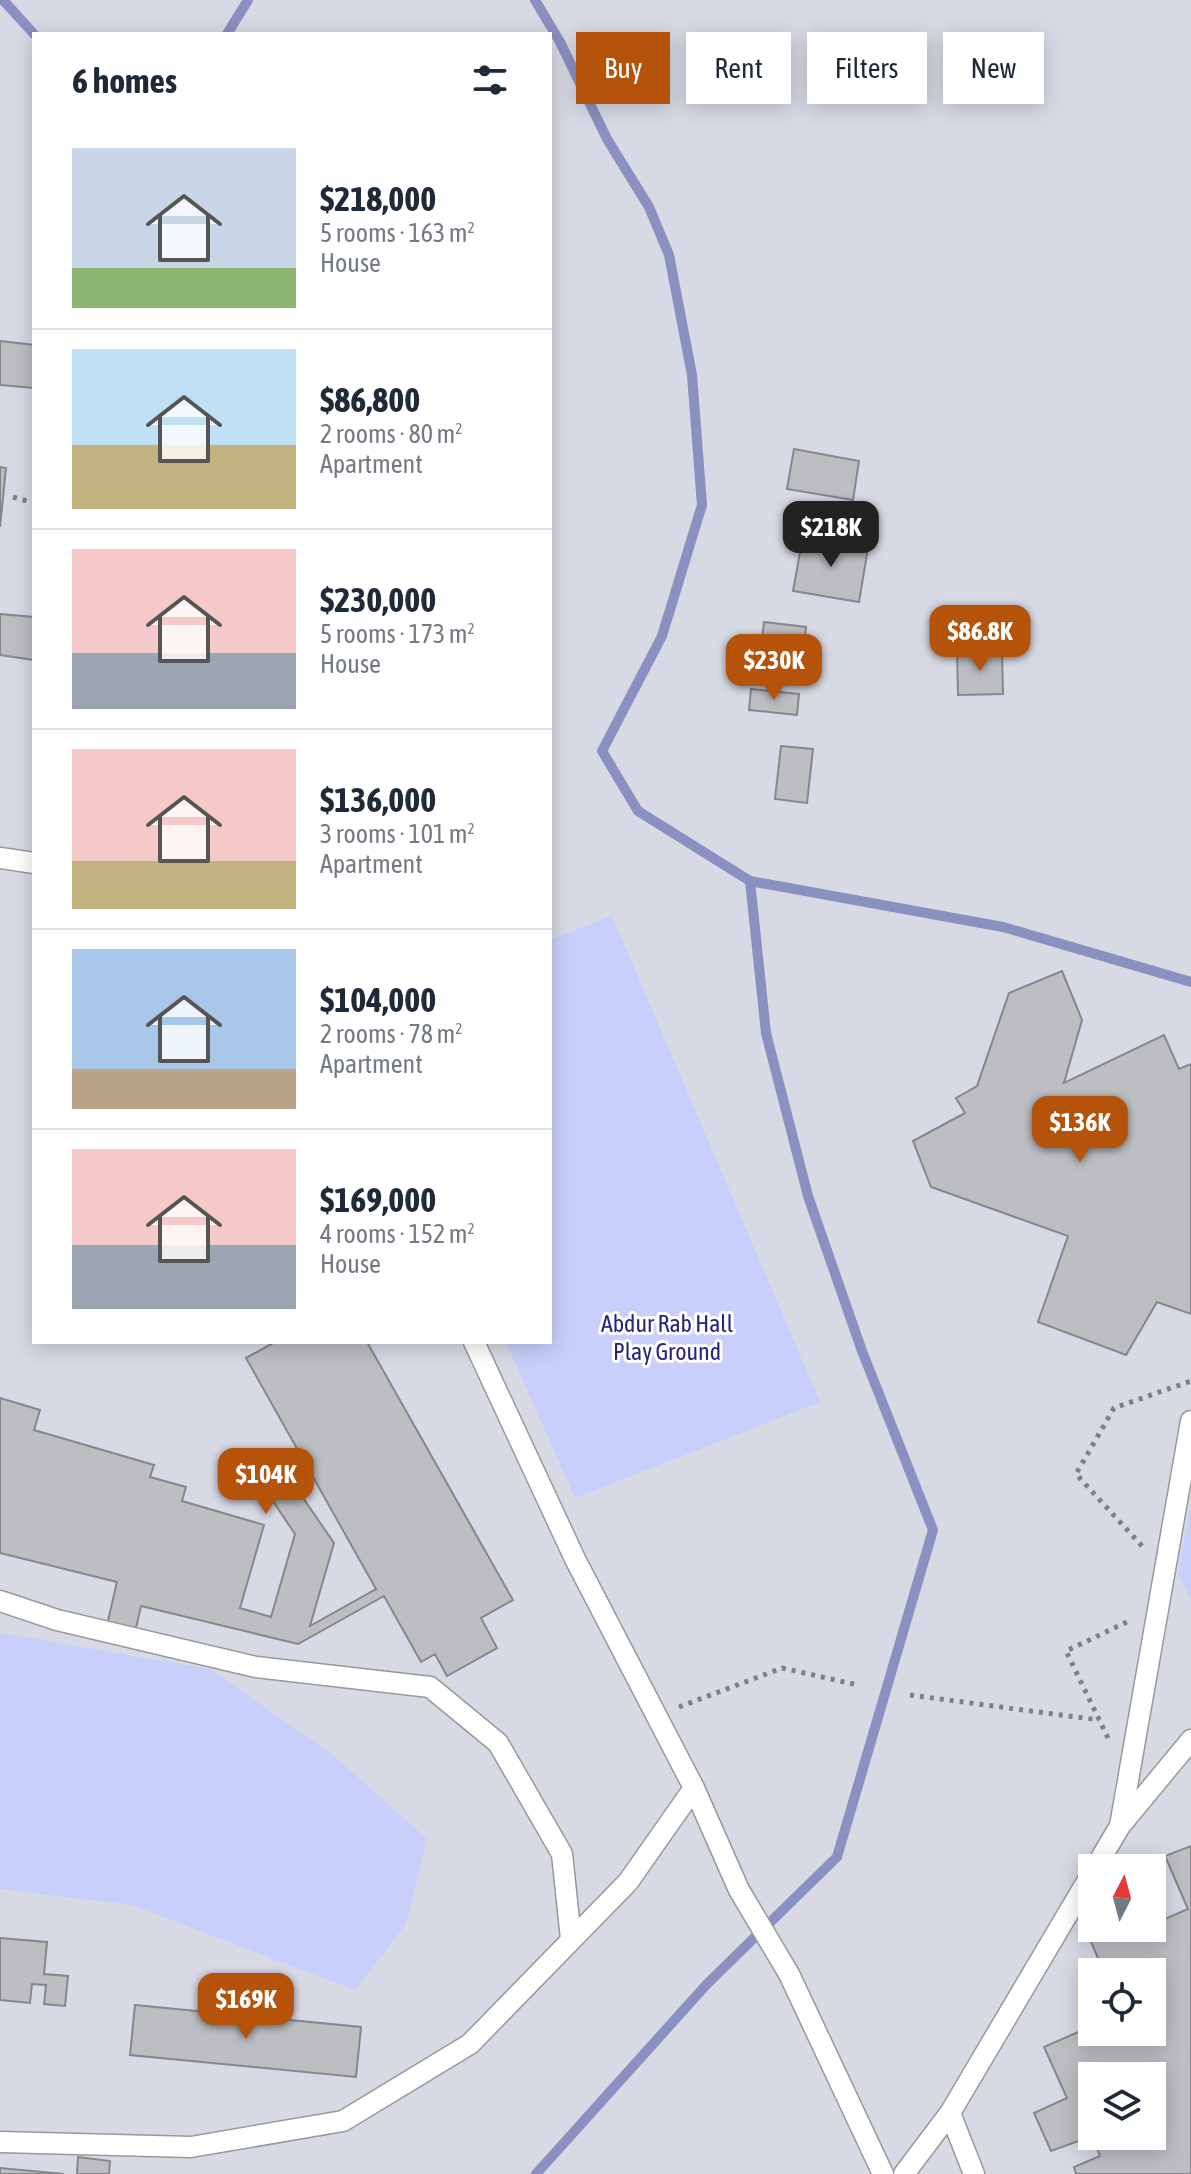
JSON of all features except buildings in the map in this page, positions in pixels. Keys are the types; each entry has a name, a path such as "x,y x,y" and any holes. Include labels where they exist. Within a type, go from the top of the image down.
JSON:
{"lane":[{"path":"0,858 32,863"},
{"path":"475,1344 575,1559 694,1788 739,1890 789,1974 883,2174"},
{"path":"1120,1826 1191,1421"},
{"path":"0,1601 57,1620 256,1667 430,1687 498,1743 562,1854 571,1939"},
{"path":"1103,1854 1120,1826 1191,1740"},
{"path":"0,2142 191,2147 343,2121 470,2044 628,1882 694,1788"},
{"path":"904,2174 950,2113 1078,1897"},
{"path":"950,2113 974,2174"}],"path":[{"path":"13,497 32,502"},
{"path":"1165,1571 1076,1474 1114,1408 1191,1381"},
{"path":"1127,1778 1066,1651 1158,1607"},
{"path":"656,1716 782,1668 858,1685"},
{"path":"910,1695 1099,1720"}],"shaded area":[{"path":"0,0 1191,0 1191,2174 0,2174"}],"green space":[{"name":"Abdur Rab Hall Play Ground","path":"612,916 820,1402 575,1498 507,1344 552,1344 552,939"},
{"path":"1191,1503 1191,1601 1178,1573"},
{"path":"0,1633 210,1669 334,1756 427,1839 406,1924 355,1990 132,1905 0,1889"}],"waterway":[{"path":"3,0 32,32"},
{"path":"228,32 248,0"},
{"path":"535,0 560,42 607,139 649,207 669,255 692,375 702,505 662,636 602,751 638,811 750,881 766,1033 808,1196 862,1351 933,1530 837,1857 707,1984 536,2174"},
{"path":"750,881 1003,927 1191,982"}]}
